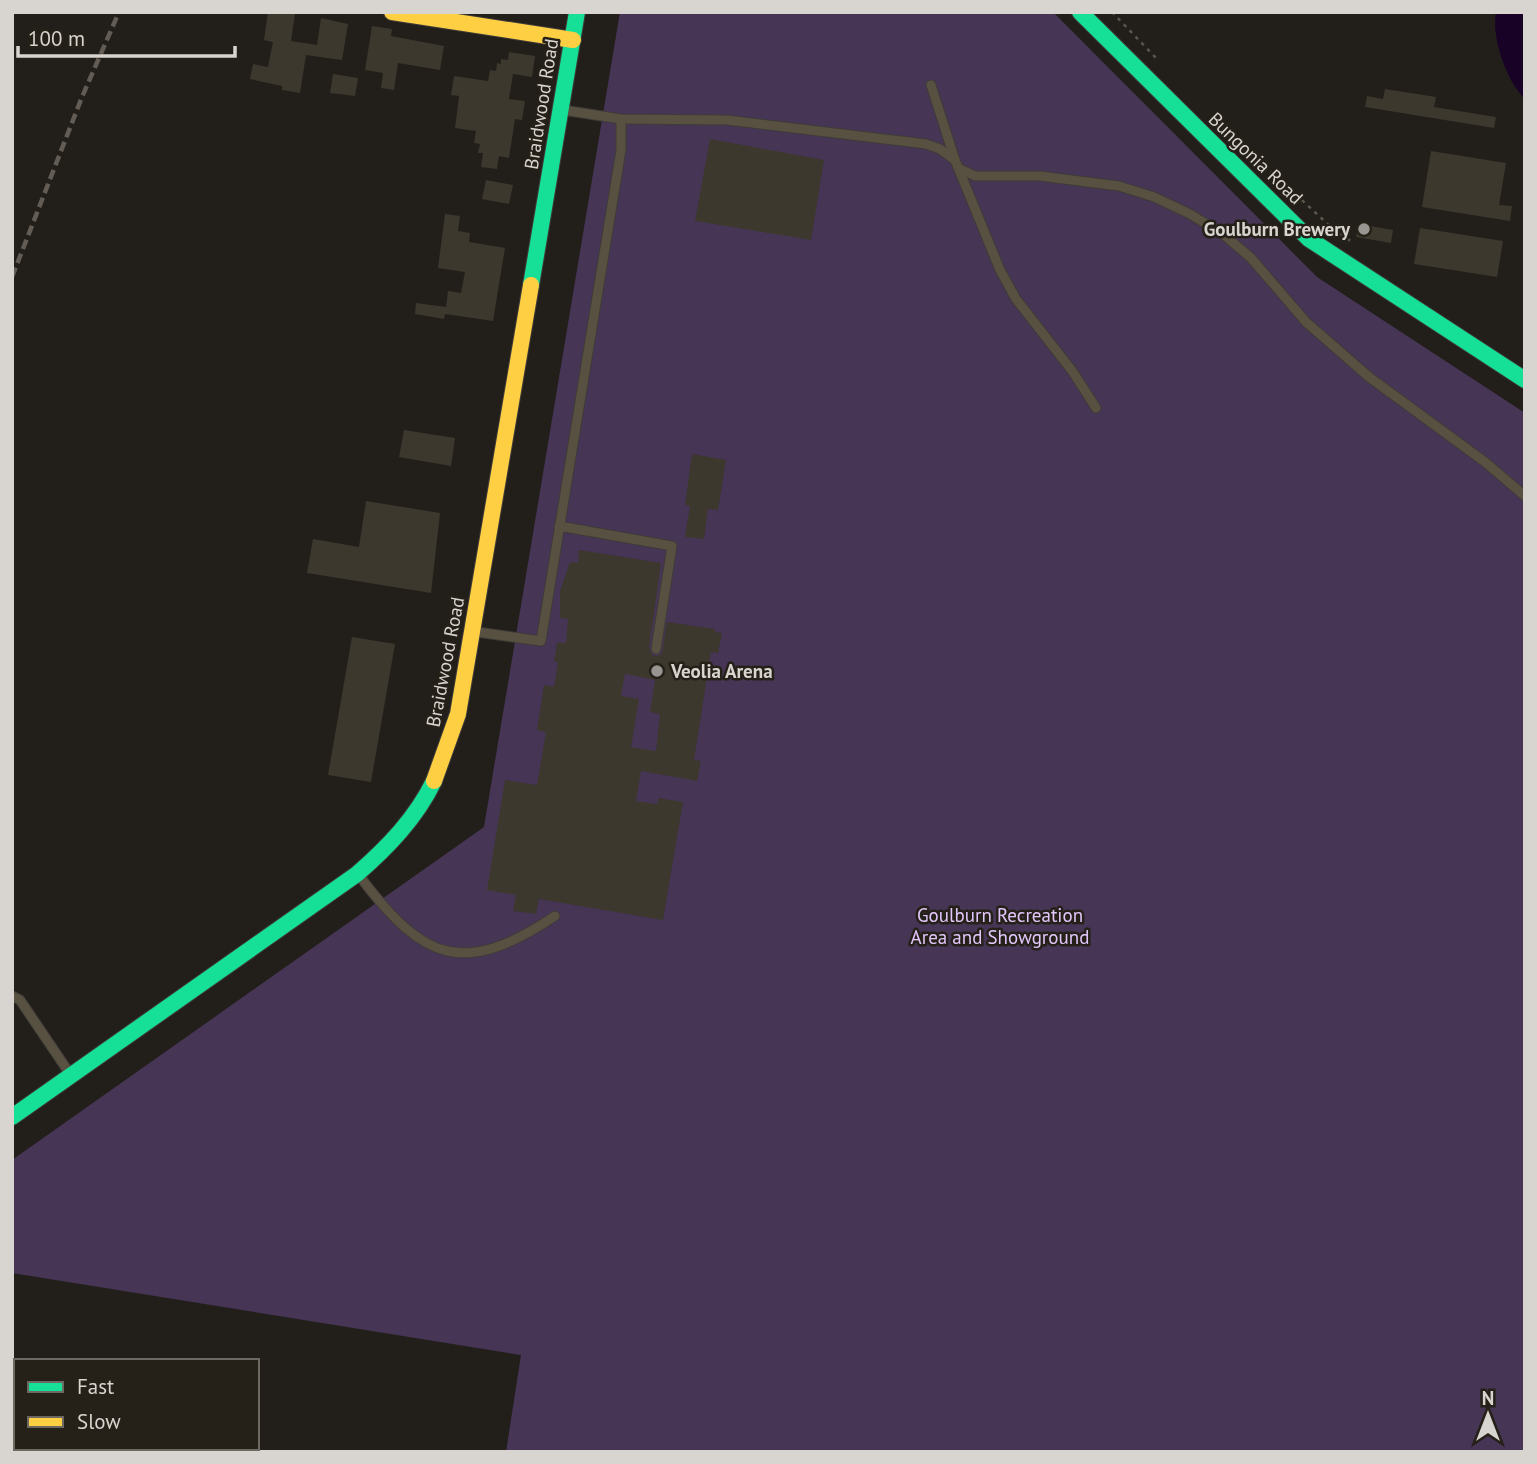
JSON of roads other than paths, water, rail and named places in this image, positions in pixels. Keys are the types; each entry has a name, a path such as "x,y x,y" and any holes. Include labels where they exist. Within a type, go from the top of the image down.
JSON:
{"main road":[{"path":"392,12 457,18 573,40"},
{"name":"Braidwood Road","path":"12,1117 357,874 409,824 429,794 444,760 458,715 474,631 577,12"},
{"name":"Bungonia Road","path":"1080,12 1309,239 1525,380"}],"lane":[{"path":"931,85 955,160 1000,270 1035,326 1073,372 1096,408"},
{"path":"561,110 621,119 727,120 926,144 940,149 955,160"},
{"path":"474,631 541,641 621,150 621,119"},
{"path":"960,169 975,176 1040,176 1119,186 1154,197 1189,214 1223,234 1251,258 1306,322 1368,377 1485,462 1525,496"},
{"path":"559,526 672,546 656,649"},
{"path":"357,874 412,936 447,952 486,950 511,941 555,916"},
{"path":"12,996 20,1000 71,1076"}],"railway":[{"path":"12,277 82,97 119,12"}],"place":[{"name":"Goulburn Brewery","path":"1364,229"},
{"name":"Veolia Arena","path":"657,671"}],"park label":[{"name":"Goulburn Recreation Area and Showground","path":"1000,926"}]}
